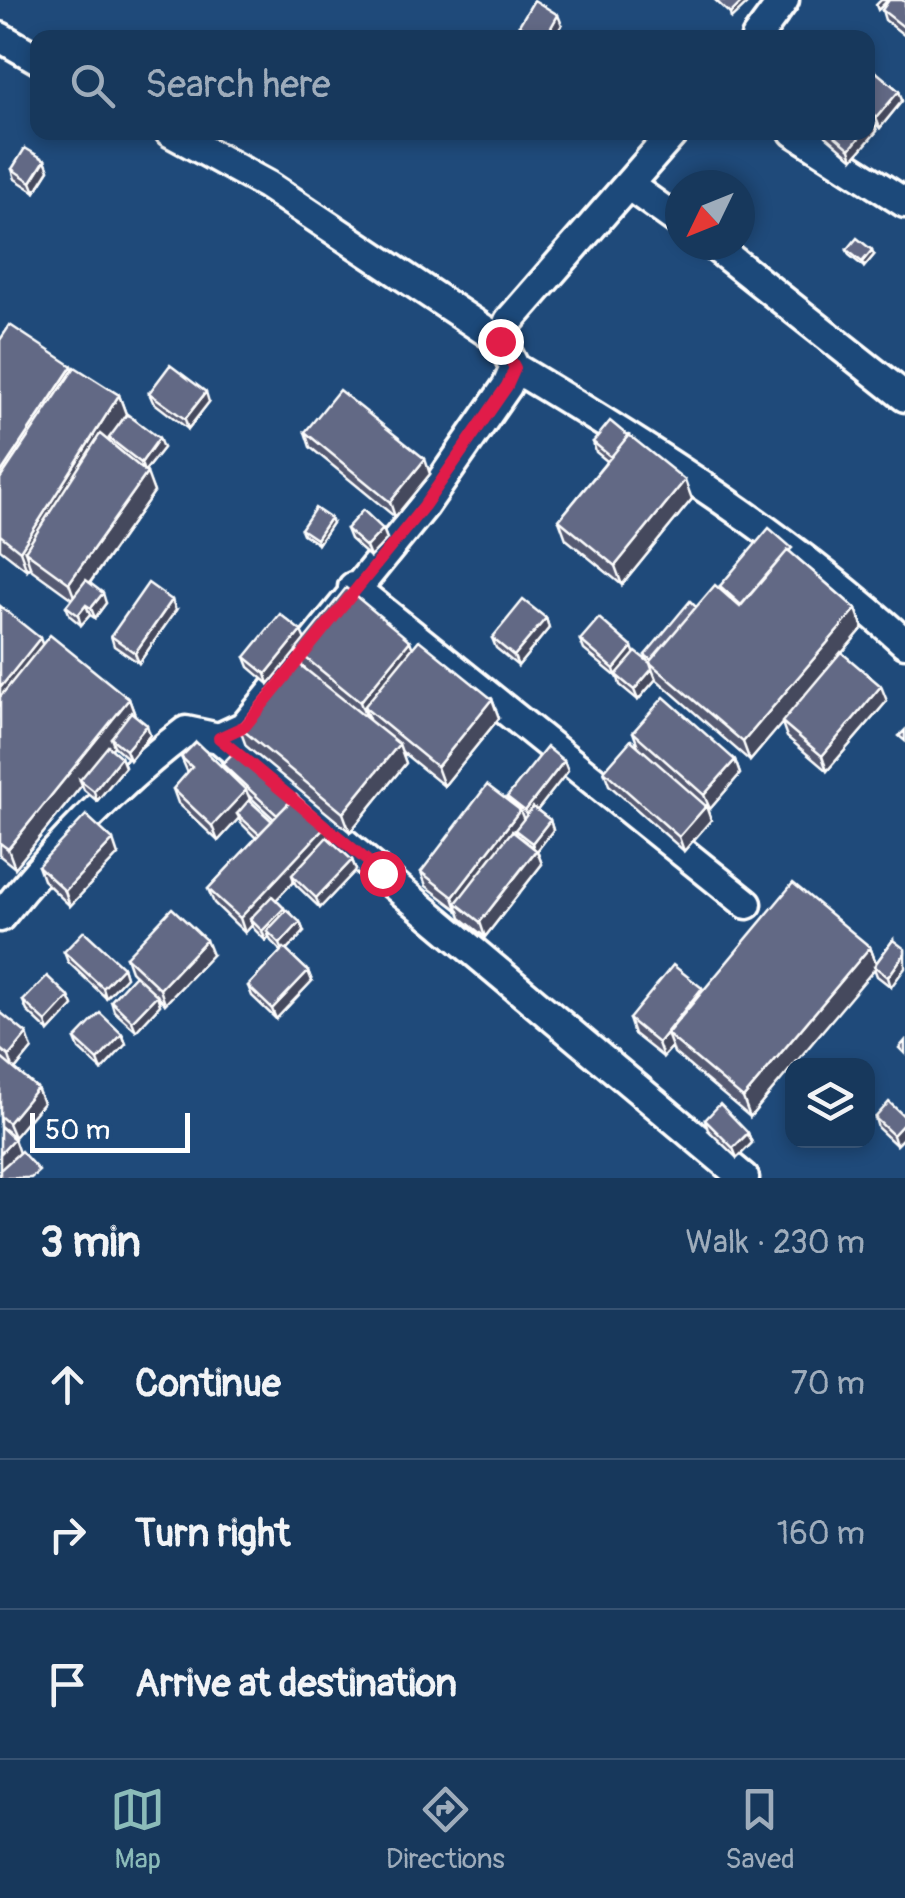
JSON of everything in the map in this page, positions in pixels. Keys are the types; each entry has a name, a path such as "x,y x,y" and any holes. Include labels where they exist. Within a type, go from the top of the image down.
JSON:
{"street":[{"path":"762,30 784,0"},
{"path":"0,37 30,54"},
{"path":"185,140 267,184 500,341 515,368 664,457 784,543 905,643"},
{"path":"500,341 508,322 667,140"},
{"path":"807,140 905,203"},
{"path":"628,185 665,211"},
{"path":"731,260 905,397"},
{"path":"219,738 245,726 353,588 424,506 515,368"},
{"path":"353,588 746,904"},
{"path":"0,917 58,844 158,752 186,731 219,738 744,1178"}],"building":[{"path":"534,0 558,15 550,30 527,30 519,25"},
{"path":"715,0 744,0 730,14"},
{"path":"889,0 905,2 905,28 882,10"},
{"path":"875,71 899,91 875,117"},
{"path":"839,140 857,140 850,149"},
{"path":"25,148 45,160 31,182 12,169"},
{"path":"857,238 872,250 862,262 847,250"},
{"path":"10,325 72,366 0,474 0,340"},
{"path":"170,365 206,392 185,419 149,393"},
{"path":"75,367 119,395 20,551 0,535 0,479"},
{"path":"339,390 425,459 390,502 305,432"},
{"path":"127,414 159,438 141,463 109,438"},
{"path":"610,421 628,436 611,457 593,442"},
{"path":"100,434 147,473 69,583 25,551"},
{"path":"629,435 685,480 615,566 559,520"},
{"path":"315,508 330,518 316,539 301,529"},
{"path":"363,510 383,529 366,547 346,529"},
{"path":"769,528 792,548 741,605 720,586"},
{"path":"788,550 856,609 743,742 649,662 715,585 740,607"},
{"path":"86,580 103,593 91,608 86,605 78,615 66,606"},
{"path":"148,583 172,600 135,653 111,636"},
{"path":"346,588 410,641 360,702 296,650"},
{"path":"523,600 546,618 514,656 492,638"},
{"path":"690,601 696,607 651,660 645,655"},
{"path":"0,606 40,638 0,688"},
{"path":"280,614 301,631 266,674 245,657"},
{"path":"599,618 632,647 614,669 580,640"},
{"path":"50,635 129,699 8,849 0,843 0,697"},
{"path":"419,640 492,699 437,767 364,707"},
{"path":"636,652 652,669 634,690 616,675"},
{"path":"841,652 881,686 822,756 782,722"},
{"path":"294,660 399,744 343,813 239,727"},
{"path":"664,697 735,760 704,795 633,732"},
{"path":"131,712 147,725 126,750 111,738"},
{"path":"631,740 706,806 679,837 604,771"},
{"path":"196,742 246,790 212,826 173,789 192,767 181,757"},
{"path":"108,746 121,757 94,791 80,780"},
{"path":"547,747 564,761 525,811 507,797"},
{"path":"237,749 291,801 277,815 222,764"},
{"path":"487,785 520,810 453,897 421,872"},
{"path":"296,795 327,825 240,918 208,889"},
{"path":"249,800 272,821 259,834 237,814"},
{"path":"533,807 550,820 532,843 515,830"},
{"path":"86,815 113,840 65,891 38,866"},
{"path":"512,831 536,850 480,922 456,903"},
{"path":"327,837 352,860 316,898 292,875"},
{"path":"793,883 870,947 743,1098 667,1034"},
{"path":"272,896 284,908 262,931 250,919"},
{"path":"172,908 206,940 160,989 126,957"},
{"path":"287,910 300,922 280,944 267,931"},
{"path":"84,931 123,967 103,988 64,952"},
{"path":"893,940 905,953 888,977 874,966"},
{"path":"284,948 308,971 272,1009 248,986"},
{"path":"673,965 702,988 658,1043 629,1019"},
{"path":"135,975 157,995 132,1021 111,1001"},
{"path":"47,976 69,997 46,1022 23,1001"},
{"path":"0,1012 27,1034 9,1056 0,1049"},
{"path":"100,1013 122,1034 98,1060 75,1039"},
{"path":"0,1057 37,1088 8,1123 0,1116"},
{"path":"889,1102 905,1117 905,1122 893,1135 875,1118"},
{"path":"720,1104 748,1133 733,1148 705,1120"},
{"path":"0,1126 14,1139 0,1154"},
{"path":"21,1151 39,1171 31,1178 0,1178 0,1170"}],"route":[{"path":"382,873 219,738 245,726 353,588 424,506 507,386 515,368 500,341"}]}
